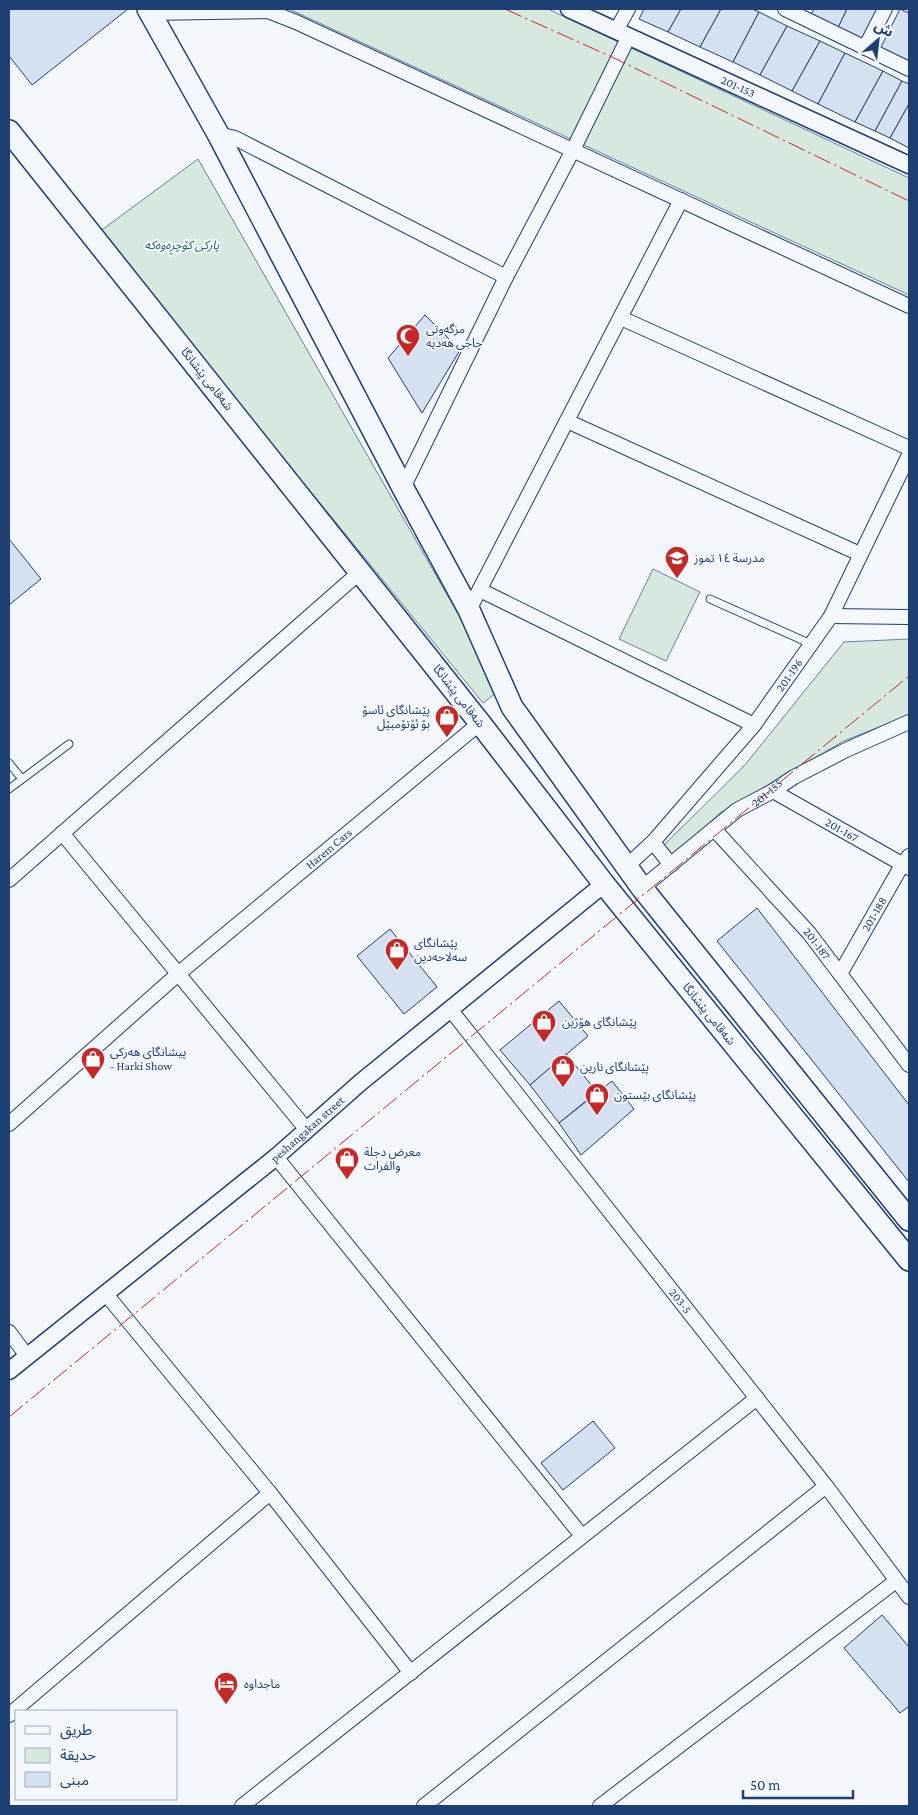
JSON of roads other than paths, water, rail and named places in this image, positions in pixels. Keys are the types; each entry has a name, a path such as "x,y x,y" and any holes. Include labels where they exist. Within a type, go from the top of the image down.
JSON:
{"main road":[{"path":"149,11 218,134 402,488 469,610 512,707 642,888 909,1220"},
{"name":"شەقامی پێشانگا","path":"9,132 480,723 604,884 907,1252"},
{"path":"480,723 512,707"}],"street":[{"name":"201-153","path":"568,9 909,165"},
{"path":"402,488 506,277 573,150 623,34 628,9"},
{"path":"785,9 909,69"},
{"path":"865,48 885,9"},
{"path":"149,11 268,11 296,22 909,306"},
{"path":"218,134 235,138 506,277"},
{"path":"469,610 681,200"},
{"path":"620,318 909,448"},
{"path":"567,421 860,554"},
{"name":"201-196","path":"627,866 653,842 754,725 831,616 909,455"},
{"path":"9,880 360,572"},
{"path":"480,590 754,725"},
{"path":"831,616 909,617"},
{"name":"201-155","path":"642,888 737,810 846,750 909,722"},
{"name":"Harem Cars","path":"9,1124 178,974 480,723"},
{"name":"201-167","path":"773,791 907,863"},
{"name":"201-187","path":"714,829 792,914 909,1065"},
{"path":"62,833 307,1130"},
{"path":"653,842 672,865"},
{"name":"201-188","path":"840,974 907,863"},
{"name":"peshangakan street","path":"9,1371 276,1157 361,1082 604,884"},
{"name":"203-5","path":"450,1009 826,1486 909,1597"},
{"path":"276,1157 582,1536"},
{"path":"105,1293 270,1493 411,1673"},
{"path":"9,1332 27,1356"},
{"path":"242,1806 757,1398"},
{"path":"424,1806 826,1486"},
{"path":"9,1715 270,1493"},
{"path":"600,1806 896,1581"}],"lane":[{"path":"710,599 811,644"},
{"path":"9,789 69,744"},
{"path":"9,763 22,779"}],"place":[{"name":"مزگەوتی حاجی هەدیە","path":"408,357"},
{"name":"مدرسة ١٤ تموز","path":"677,579"},
{"name":"پێشانگای ئاسۆ بۆ ئۆتۆمبێل","path":"447,738"},
{"name":"پێشانگای سەلاحەدین","path":"397,971"},
{"name":"پێشانگای هۆژین","path":"544,1043"},
{"name":"پیشانگای هەرکی - Harki Show","path":"93,1080"},
{"name":"پێشانگای نارین","path":"563,1088"},
{"name":"پێشانگای بێستون","path":"597,1116"},
{"name":"معرض دجلة والفرات","path":"347,1180"},
{"name":"ماجداوە","path":"226,1705"}],"park label":[{"name":"پارکی کۆچڕەوەکە","path":"182,245"}]}
